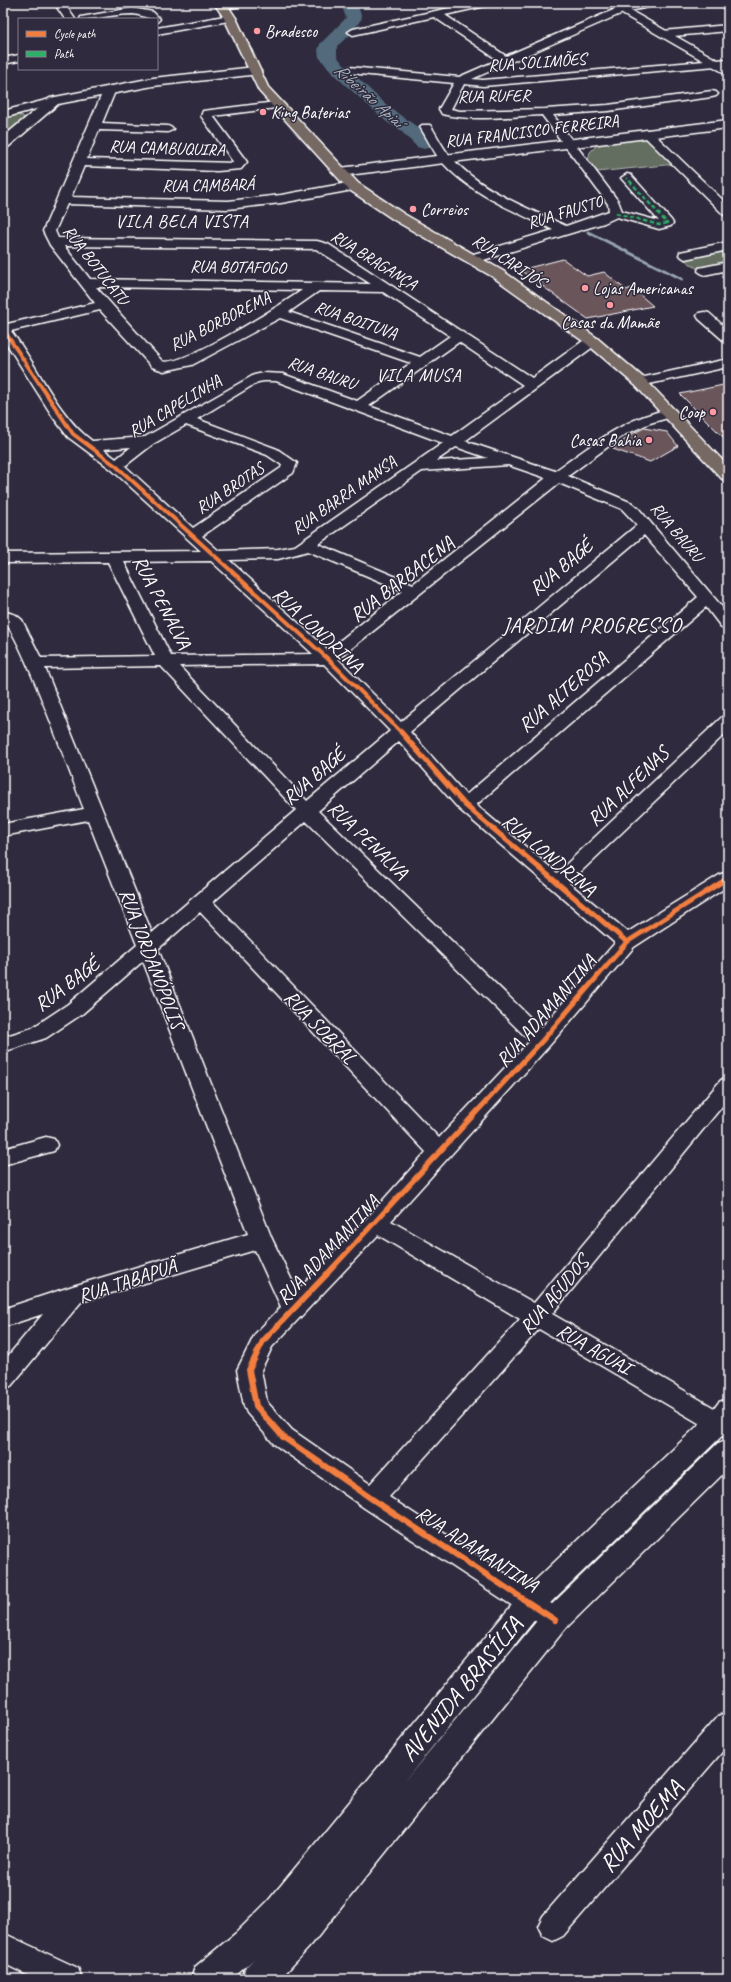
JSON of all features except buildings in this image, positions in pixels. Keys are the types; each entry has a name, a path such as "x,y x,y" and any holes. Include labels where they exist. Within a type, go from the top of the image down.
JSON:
{"main road":[{"name":"RUA CARIJÓS","path":"221,4 230,18 263,88 276,105 353,186 398,217 498,274 592,341 640,382 728,476"}],"street":[{"path":"59,3 69,18"},
{"path":"221,4 240,3"},
{"path":"353,32 486,3"},
{"path":"609,3 728,71"},
{"path":"460,82 467,77 504,60 622,10 654,3"},
{"path":"91,18 135,11 148,13 154,18"},
{"path":"436,14 504,60"},
{"path":"161,31 230,18"},
{"path":"663,34 728,28"},
{"path":"3,61 18,58"},
{"name":"RUA SOLIMÕES","path":"349,70 460,82 499,82 728,62"},
{"path":"3,115 54,101 110,89 160,81 255,72"},
{"name":"RUA RUFER","path":"460,82 445,109 446,112 450,114 545,112 608,108 712,94"},
{"name":"RUA BOTUCATU","path":"110,89 96,126 48,232 54,242 88,283 103,305 156,364"},
{"path":"3,144 54,101"},
{"name":"RUA CAMBUQUIRA","path":"80,162 228,168 237,166 241,162 207,116 207,113 276,105"},
{"name":"RUA FAUSTO","path":"472,259 565,231 616,213 614,204 545,112"},
{"name":"RUA FRANCISCO FERREIRA","path":"340,172 728,124"},
{"path":"96,126 168,129"},
{"path":"426,127 446,158 467,178 488,192 565,231"},
{"path":"647,133 728,212"},
{"path":"616,213 659,225 667,223 627,178"},
{"name":"RUA CAMBARÁ","path":"62,200 228,205 281,199 353,186"},
{"name":"RUA BRAGANÇA","path":"54,242 317,245 328,250 387,288 531,384"},
{"path":"685,255 728,246"},
{"path":"704,272 728,266"},
{"name":"RUA BOTAFOGO","path":"88,283 387,288"},
{"name":"RUA BORBOREMA","path":"156,364 164,367 188,362 279,313 317,286"},
{"path":"3,329 103,305"},
{"name":"RUA BOITUVA","path":"279,313 421,362"},
{"path":"704,316 728,337"},
{"name":"RUA LONDRINA","path":"3,329 18,348 60,417 73,434 116,466 328,659 400,731 465,805 627,942"},
{"path":"359,406 459,336"},
{"name":"RUA BARRA MANSA","path":"3,558 214,556 278,554 291,552 307,546 454,442 531,384 592,341"},
{"path":"640,382 728,363"},
{"name":"RUA BAURU","path":"254,379 278,377 454,442 557,477 627,506 635,511 645,526 707,596 728,625"},
{"name":"RUA CAPELINHA","path":"116,466 148,441 187,420 254,379"},
{"name":"RUA BARBACENA","path":"328,659 557,477 629,427 670,413"},
{"name":"RUA BROTAS","path":"187,420 284,458 290,463 288,470 192,536"},
{"path":"88,446 148,441"},
{"name":"RUA BAURU","path":"417,467 512,462"},
{"name":"RUA BAGÉ","path":"3,1045 39,1033 75,1009 400,731 645,526"},
{"path":"307,546 414,590"},
{"name":"RUA PENALVA","path":"114,558 166,662 307,811 542,1041"},
{"name":"RUA ALTEROSA","path":"465,805 707,596"},
{"name":"RUA JORDANÓPOLIS","path":"3,616 16,622 35,663 262,1239 294,1309"},
{"path":"35,663 328,659"},
{"name":"RUA ALFENAS","path":"558,883 728,721"},
{"path":"3,830 94,813"},
{"name":"RUA ADAMANTINA","path":"555,1620 372,1499 283,1438 256,1406 249,1370 264,1341 376,1223 439,1152 542,1041 627,942 664,917 728,878"},
{"name":"RUA SOBRAL","path":"201,902 439,1152"},
{"name":"RUA AGUDOS","path":"372,1499 537,1316 728,1085"},
{"path":"3,1157 46,1145"},
{"name":"RUA AGUAI","path":"376,1223 537,1316 725,1420"},
{"name":"RUA TABAPUÃ","path":"3,1379 73,1295 262,1239"},
{"path":"3,1318 73,1295"},
{"name":"AVENIDA BRASÍLIA","path":"207,1979 247,1944 279,1912 531,1603 725,1420"},
{"name":"AVENIDA BRASÍLIA","path":"258,1979 301,1932 555,1620 728,1451"},
{"name":"RUA MOEMA","path":"553,1926 728,1725"},
{"path":"3,1948 67,1979"}],"green space":[{"path":"17,115 23,116 24,119 3,137 3,119"},
{"path":"641,138 649,139 675,164 596,172 588,161 590,152 598,144"},
{"path":"728,249 728,264 699,270 682,258"}],"waterway":[{"name":"Ribeirão Apiaí","path":"349,3 354,18 345,30 329,44 327,50 328,57 338,69 394,119 405,125 424,143"},
{"path":"588,232 682,279"}],"marked path":[{"path":"616,213 659,225 667,223 627,178"}],"cycle path":[{"path":"3,329 17,348 60,417 73,434 116,466 328,659 400,731 465,805 627,942"},
{"path":"555,1620 372,1499 283,1437 256,1406 249,1370 263,1341 376,1223 439,1152 542,1041 627,942 664,917 728,878"}],"place":[{"name":"Bradesco","path":"257,31"},
{"name":"King Baterias","path":"263,112"},
{"name":"Correios","path":"413,209"},
{"name":"Lojas Americanas","path":"585,288"},
{"name":"Casas da Mamãe","path":"610,305"},
{"name":"Coop","path":"713,412"},
{"name":"Casas Bahia","path":"649,440"}],"district":[{"name":"VILA BELA VISTA","path":"182,221"},
{"name":"VILA MUSA","path":"419,375"},
{"name":"JARDIM PROGRESSO","path":"592,625"}]}
